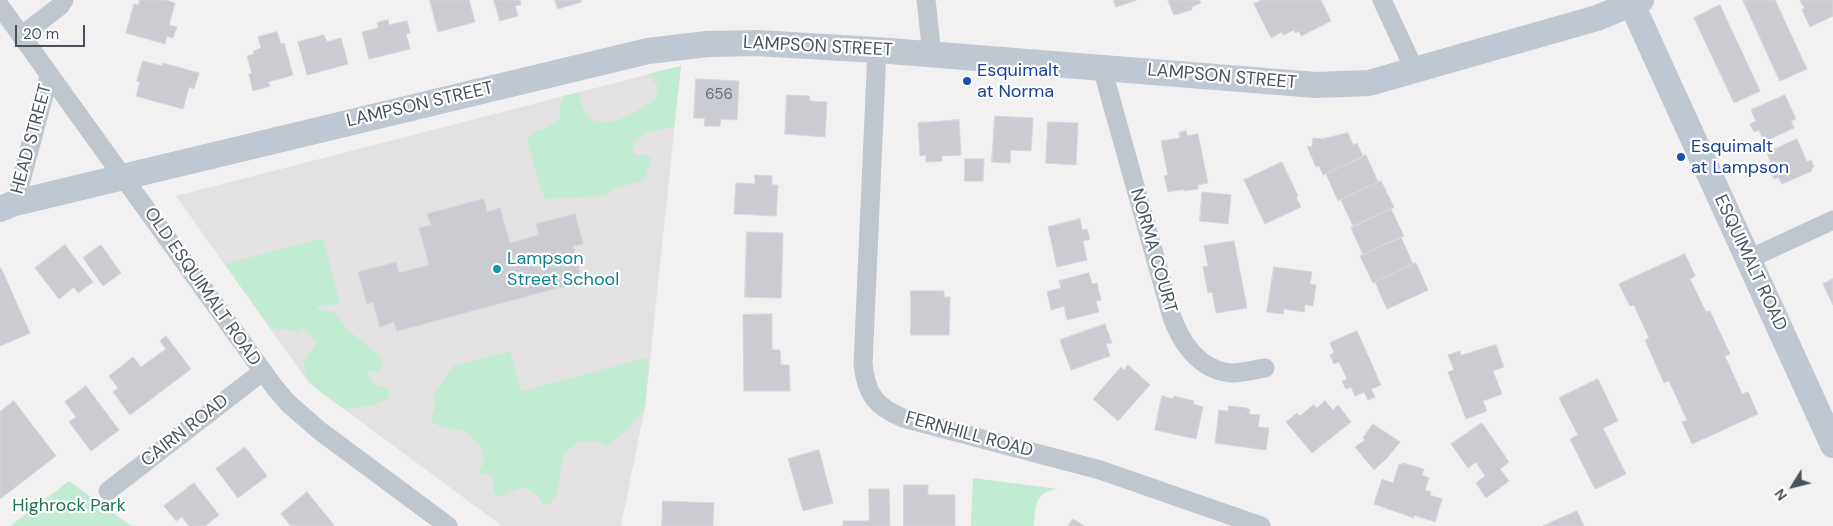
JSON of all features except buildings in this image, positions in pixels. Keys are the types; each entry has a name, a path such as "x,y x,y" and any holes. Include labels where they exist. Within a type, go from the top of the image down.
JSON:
{"main road":[{"name":"LAMPSON STREET","path":"8,206 123,176 648,51 707,44 757,43 932,54 1316,85 1369,83 1597,18 1634,1"},
{"name":"ESQUIMALT ROAD","path":"1634,1 1833,445"}],"street":[{"path":"21,36 60,6 64,0"},
{"path":"926,0 932,54"},
{"path":"1382,0 1415,71"},
{"name":"OLD ESQUIMALT ROAD","path":"0,6 279,394 304,418 448,526"},
{"name":"FERNHILL ROAD","path":"877,50 863,364 864,379 869,392 878,404 890,413 903,418 1100,470 1261,526"},
{"name":"NORMA COURT","path":"1102,68 1171,314 1181,338 1198,359 1219,371 1238,372 1265,368"},
{"name":"HEAD STREET","path":"8,206 49,76"},
{"path":"1748,259 1833,220"},
{"name":"CAIRN ROAD","path":"108,490 262,372"}],"shaded area":[{"path":"681,66 645,407 621,526 502,526 309,383 176,196"}],"green space":[{"path":"681,66 674,127 645,133 634,141 632,152 651,157 646,180 613,189 605,196 545,199 539,185 527,139 536,131 550,126 561,117 560,106 564,96 579,92 583,108 590,118 599,122 610,122 633,113 656,99 658,86 647,74"},
{"path":"323,238 340,304 321,306 315,309 329,311 337,315 346,328 382,358 383,366 379,371 367,371 374,386 384,387 389,391 389,397 374,405 344,409 318,390 307,377 304,370 305,360 316,343 304,328 299,332 270,328 225,264"},
{"path":"510,351 521,391 646,358 649,365 645,407 629,428 607,446 598,442 579,442 565,452 557,495 549,504 544,505 532,491 524,488 497,496 493,492 494,479 488,474 483,475 479,472 484,459 480,446 476,441 464,432 438,425 431,418 436,405 433,400 434,394 453,366"},
{"path":"973,478 1058,489 1045,493 1038,501 1034,526 971,526"},
{"name":"Highrock Park","path":"69,481 123,520 132,526 10,526"}],"place":[{"name":"Esquimalt at Norma","path":"967,81"},
{"name":"Esquimalt at Lampson","path":"1681,157"},
{"name":"Lampson Street School","path":"497,269"}]}
